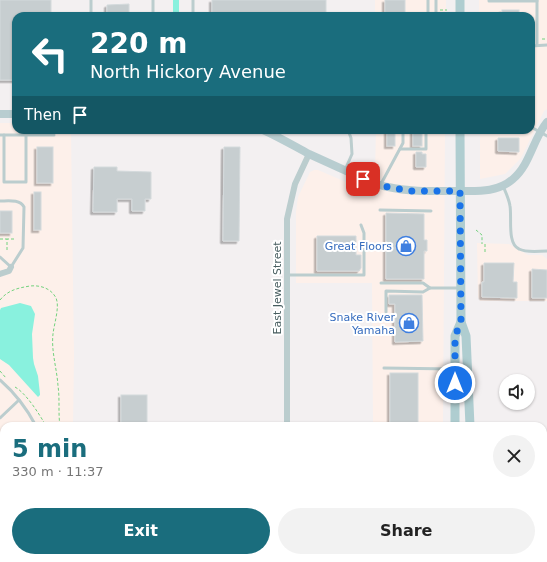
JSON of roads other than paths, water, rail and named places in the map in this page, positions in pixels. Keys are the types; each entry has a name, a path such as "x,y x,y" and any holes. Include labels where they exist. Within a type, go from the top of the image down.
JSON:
{"main road":[{"path":"460,0 460,12"},
{"path":"460,134 461,322 466,336 470,422"},
{"path":"455,422 455,336 461,322"}],"street":[{"path":"0,114 12,114"},
{"path":"272,134 309,154 364,180 380,185 412,191 488,191 502,186 512,180 522,170 544,134 547,122"},
{"name":"East Jewel Street","path":"288,422 288,219 295,184 309,154"},
{"path":"0,274 9,271 11,267"}],"lane":[{"path":"91,0 91,12"},
{"path":"153,0 153,12"},
{"path":"193,0 193,12"},
{"path":"428,0 428,12"},
{"path":"436,0 436,12"},
{"path":"489,0 537,1 537,45 547,45"},
{"path":"535,129 544,134"},
{"path":"344,170 352,154 350,134"},
{"path":"380,185 404,143 404,134"},
{"path":"400,149 426,149 426,134"},
{"path":"26,135 26,182 4,182 2,135 26,135 54,135"},
{"path":"502,186 510,206 511,235 513,244 523,251 547,251"},
{"path":"0,201 18,201 24,207 23,248 11,267 0,257"},
{"path":"380,210 430,211"},
{"path":"288,274 364,274 364,233 362,225"},
{"path":"380,283 423,283 430,288"},
{"path":"386,312 386,291 423,292 430,288 461,288"},
{"path":"384,368 455,369"},
{"path":"0,380 12,390 34,422"},
{"path":"0,418 19,400"}],"waterway":[{"path":"176,0 176,12"}],"place":[{"name":"Great Floors","path":"406,246"},
{"name":"Snake River Yamaha","path":"409,323"}]}
